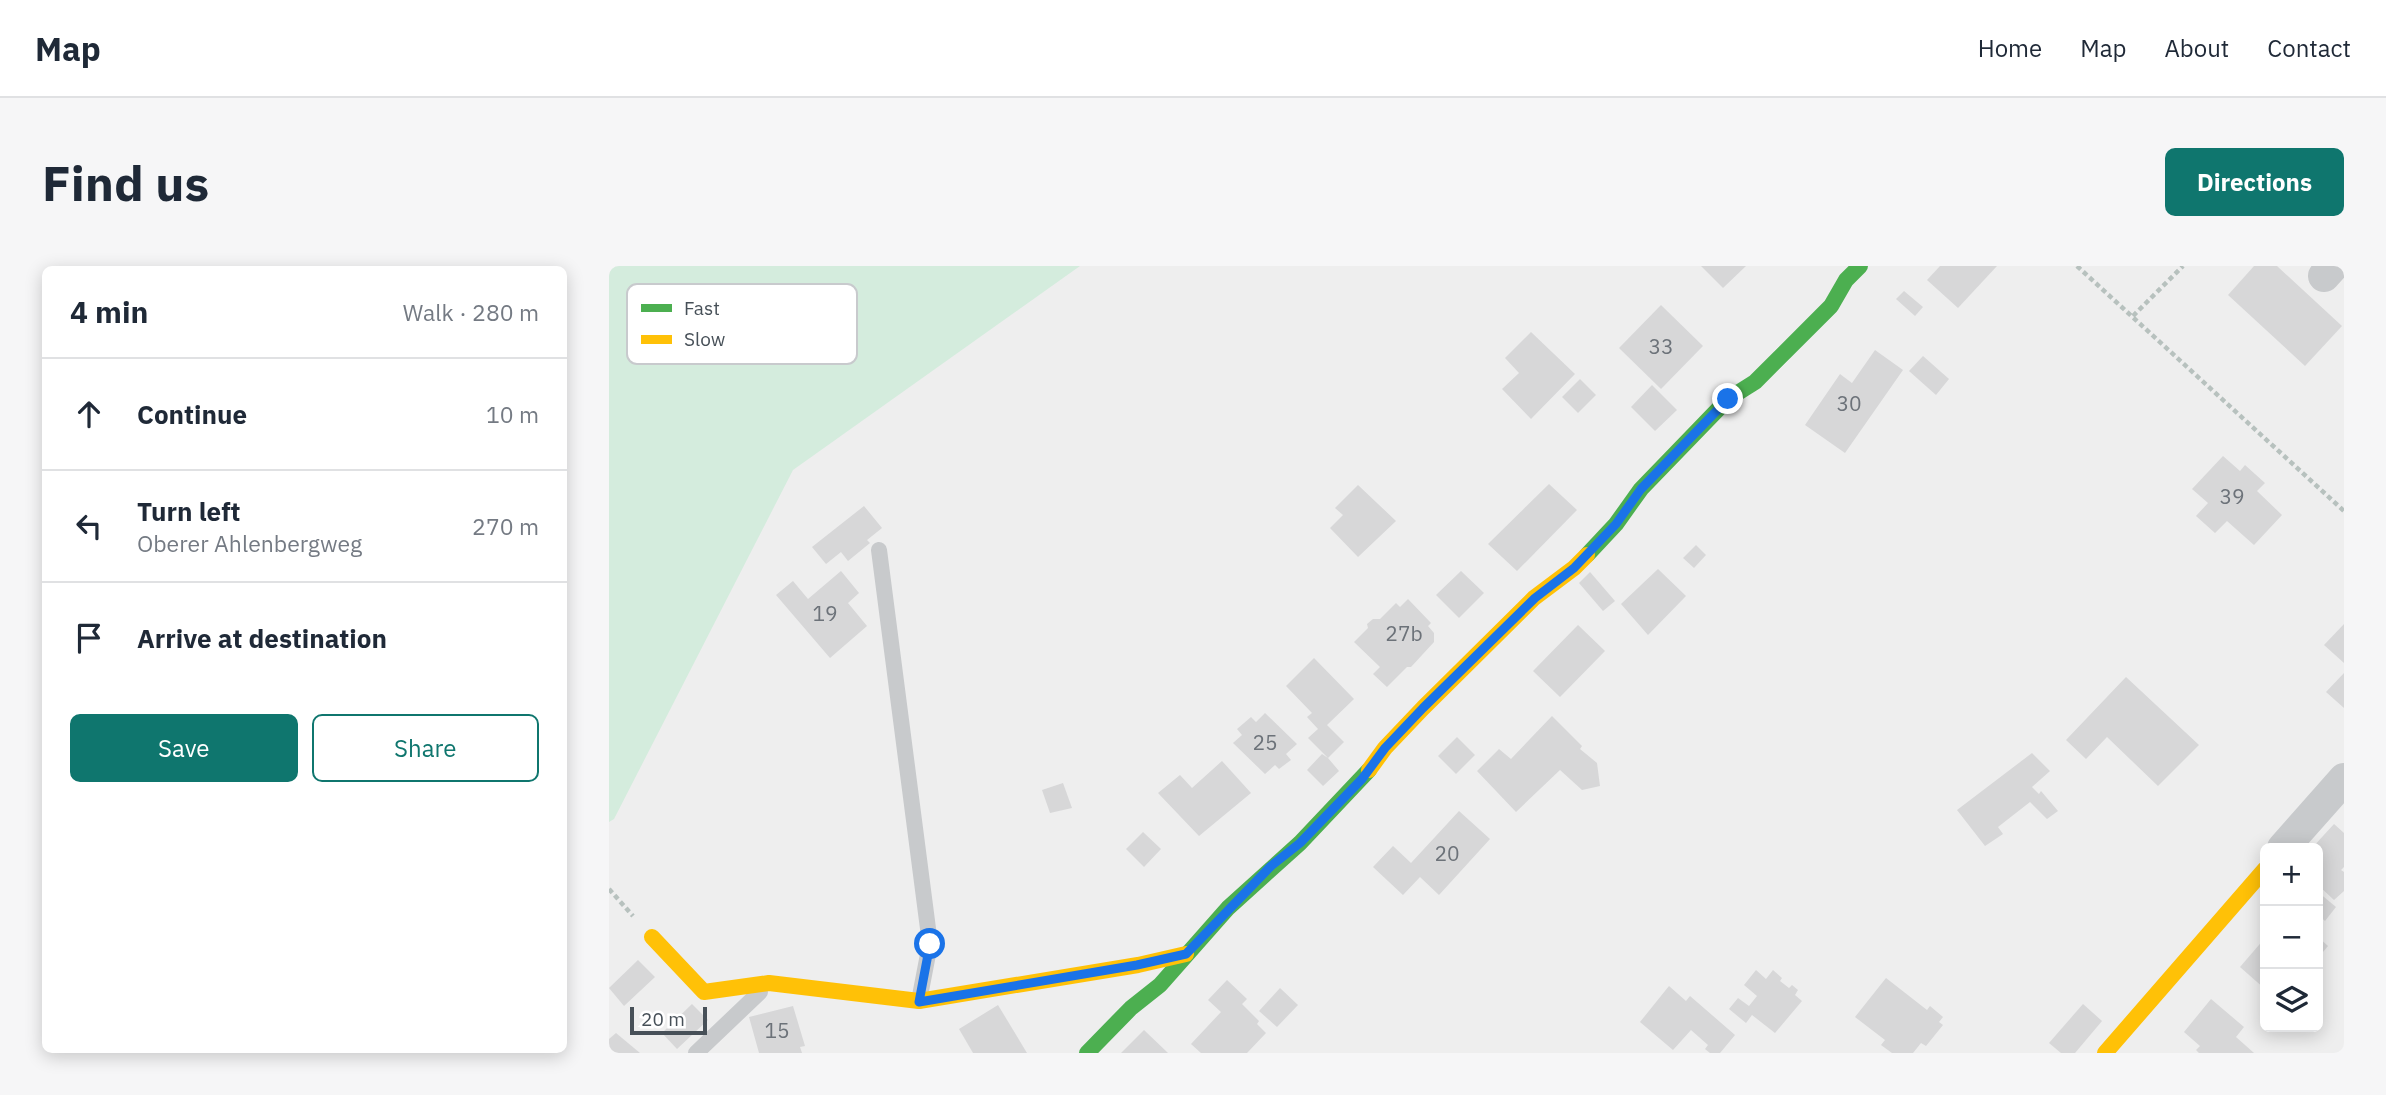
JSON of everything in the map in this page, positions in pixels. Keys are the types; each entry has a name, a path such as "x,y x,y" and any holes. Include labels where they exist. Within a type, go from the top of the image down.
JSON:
{"street":[{"path":"1087,1053 1131,1007 1160,985 1186,954 1271,866 1318,825 1423,708 1535,598 1574,568 1616,524 1641,489 1728,399 1755,382 1831,306 1846,280 1860,266"},
{"path":"2287,843 2344,779"},
{"path":"2105,1053 2260,875"},
{"path":"652,937 704,992 769,983 919,1002 1137,965 1186,954"}],"lane":[{"path":"879,550 930,944 919,1002"},
{"path":"696,1053 769,983"}],"path":[{"path":"2077,266 2344,511"},
{"path":"2133,316 2183,266"}],"green space":[{"path":"609,266 1080,266 793,470 614,819 609,822"}],"building":[{"path":"1701,266 1746,266 1723,288"},
{"path":"1940,266 1997,266 1958,308 1927,280"},
{"path":"2254,266 2277,266 2342,326 2305,366 2228,295"},
{"path":"1904,291 1923,307 1915,316 1896,299"},
{"path":"1661,305 1703,346 1661,389 1619,348"},
{"path":"1531,332 1575,374 1531,419 1502,389 1519,373 1505,358"},
{"path":"1875,350 1903,370 1845,453 1805,425 1840,374 1852,383"},
{"path":"1923,356 1949,379 1936,395 1909,371"},
{"path":"1580,379 1596,395 1578,413 1562,397"},
{"path":"1652,385 1677,410 1655,431 1631,407"},
{"path":"2223,456 2240,471 2245,465 2265,483 2257,491 2282,515 2254,545 2227,521 2215,533 2196,516 2208,503 2192,489"},
{"path":"1549,484 1577,510 1517,571 1488,544"},
{"path":"1358,485 1396,521 1358,557 1330,528 1343,515 1335,508"},
{"path":"864,506 882,528 867,540 870,543 848,561 841,552 826,564 812,547"},
{"path":"1696,545 1706,555 1694,568 1683,558"},
{"path":"1658,569 1686,596 1648,635 1621,604"},
{"path":"841,571 859,593 848,603 867,626 830,658 776,595 793,581 808,599"},
{"path":"1461,571 1484,593 1459,618 1436,595"},
{"path":"1590,572 1615,601 1603,611 1579,583"},
{"path":"1408,599 1431,623 1428,626 1434,633 1434,642 1411,667 1407,667 1387,687 1373,674 1380,667 1354,642 1373,619 1380,619 1396,603 1400,607"},
{"path":"2344,624 2344,663 2324,645"},
{"path":"1578,625 1605,651 1560,697 1533,671"},
{"path":"1314,658 1354,699 1327,725 1344,742 1328,758 1308,738 1318,729 1307,717 1312,713 1286,686"},
{"path":"2344,673 2344,708 2326,692"},
{"path":"2126,677 2199,745 2158,786 2107,737 2086,759 2066,740"},
{"path":"1265,713 1297,744 1286,754 1291,760 1279,769 1275,765 1265,774 1233,743 1242,735 1237,729 1251,717 1256,722"},
{"path":"1552,716 1582,746 1580,749 1597,763 1600,786 1582,790 1560,770 1516,812 1477,771 1499,749 1511,759"},
{"path":"1457,737 1475,755 1456,774 1438,756"},
{"path":"2032,753 2050,771 2032,787 2039,794 2041,791 2058,811 2047,819 2030,802 1998,827 2003,834 1985,846 1957,810"},
{"path":"1322,754 1339,771 1323,786 1307,770"},
{"path":"1222,761 1251,793 1199,836 1158,793 1180,775 1192,788"},
{"path":"1063,783 1072,808 1050,813 1042,790"},
{"path":"1459,811 1490,839 1439,895 1420,877 1403,895 1373,867 1393,846 1411,863"},
{"path":"2334,824 2344,833 2344,867 2341,870 2344,872 2344,891 2334,900 2323,890 2323,843 2317,843"},
{"path":"1143,832 1161,849 1144,867 1126,849"},
{"path":"2323,896 2336,907 2325,921 2323,919"},
{"path":"2260,944 2260,985 2240,967"},
{"path":"638,960 655,977 624,1006 609,988"},
{"path":"1756,970 1766,979 1773,970 1782,978 1780,981 1789,988 1792,985 1798,990 1795,995 1802,1001 1775,1033 1752,1015 1746,1023 1729,1009 1738,998 1749,1006 1757,996 1744,985"},
{"path":"1886,978 1927,1010 1930,1006 1943,1017 1939,1022 1943,1025 1926,1046 1921,1043 1913,1053 1892,1053 1881,1045 1885,1040 1855,1017"},
{"path":"1227,980 1247,999 1242,1004 1259,1021 1257,1024 1266,1033 1247,1053 1201,1053 1191,1044 1221,1012 1208,1000"},
{"path":"1669,986 1686,1001 1690,996 1735,1035 1720,1053 1710,1053 1705,1049 1708,1045 1691,1030 1673,1050 1640,1022"},
{"path":"1280,988 1298,1005 1277,1027 1259,1011"},
{"path":"2211,999 2244,1027 2236,1037 2254,1053 2199,1053 2196,1050 2200,1046 2184,1032"},
{"path":"692,1004 708,1020 677,1049 662,1033"},
{"path":"2083,1004 2102,1021 2075,1053 2061,1053 2049,1043"},
{"path":"998,1005 1027,1053 973,1053 959,1029"},
{"path":"793,1006 805,1046 800,1047 802,1053 759,1053 749,1017"},
{"path":"1144,1030 1168,1053 1121,1053"},
{"path":"616,1033 640,1053 609,1053 609,1039"}],"traffic: fast":[{"path":"1587,555 1616,524 1641,489 1728,399 1755,382 1831,306 1846,280 1860,266"},
{"path":"1087,1053 1131,1008 1160,985 1228,908 1300,843 1369,770"}],"traffic: slow":[{"path":"1369,770 1385,748 1423,708 1534,598 1587,555"},
{"path":"2105,1053 2260,875"},
{"path":"652,937 704,992 769,983 919,1001 1138,965 1186,954"}],"route":[{"path":"930,944 919,1002 1137,965 1186,954 1228,908 1271,866 1300,843 1362,779 1385,748 1423,708 1535,598 1574,568 1616,524 1641,489 1728,399"}]}
